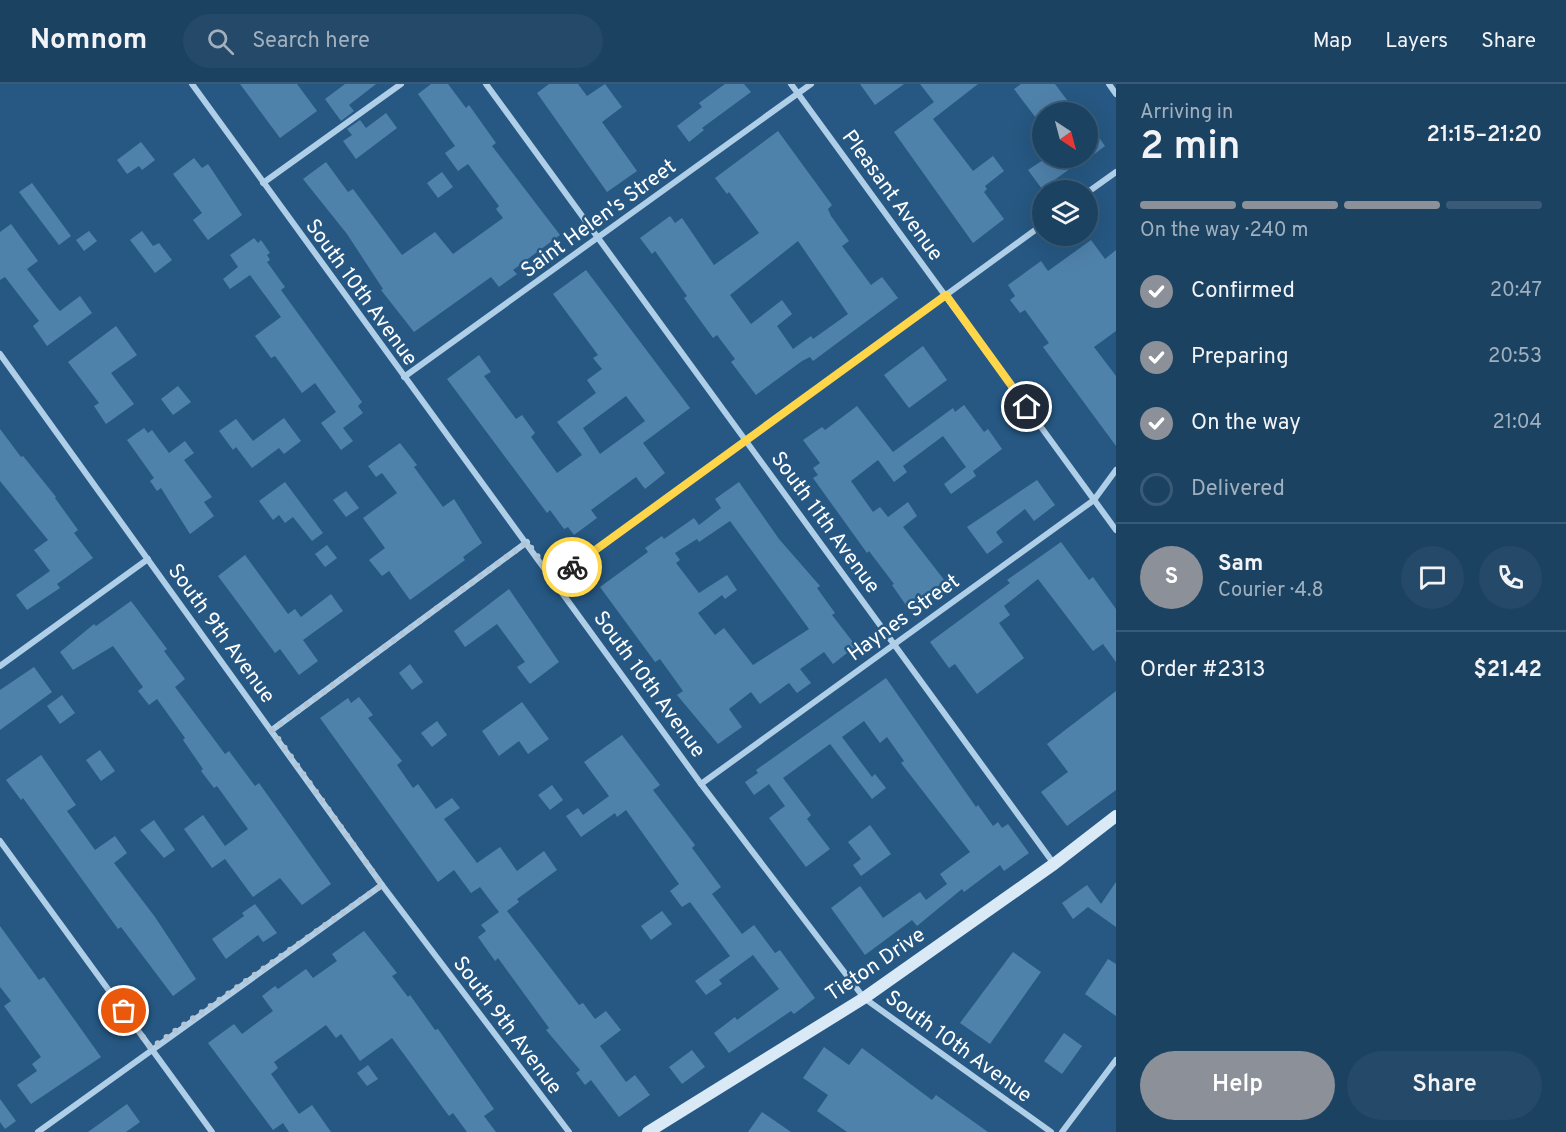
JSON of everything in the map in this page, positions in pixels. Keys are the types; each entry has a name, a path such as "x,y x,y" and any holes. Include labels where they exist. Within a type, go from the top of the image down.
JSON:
{"main road":[{"name":"Tieton Drive","path":"648,1132 864,998 1054,864 1116,816"}],"street":[{"name":"South 10th Avenue","path":"192,84 404,377 555,580 701,784 864,998 1051,1132"},
{"path":"263,183 401,84"},
{"name":"South 11th Avenue","path":"486,84 1054,864"},
{"name":"Pleasant Avenue","path":"791,84 1116,530"},
{"name":"Saint Helen's Street","path":"404,377 811,84"},
{"path":"1109,84 1116,94"},
{"path":"1098,185 1116,172"},
{"path":"555,580 1032,232"},
{"name":"South 9th Avenue","path":"0,354 382,885 569,1132"},
{"name":"Haynes Street","path":"701,784 893,643 1094,500 1116,470"},
{"path":"272,730 527,542"},
{"path":"0,666 148,559"},
{"path":"0,841 212,1132"},
{"path":"38,1132 151,1048 382,885"},
{"path":"1062,1132 1116,1060"}],"building":[{"path":"240,84 297,84 317,111 280,138"},
{"path":"345,84 376,84 349,105 354,111 341,121 325,99"},
{"path":"431,84 448,84 466,108 469,105 496,143 492,146 560,235 513,270 517,274 499,287 491,277 414,332 381,290 383,289 347,234 303,179 326,162 348,192 353,189 402,255 435,232 453,254 503,218 496,209 499,206 468,164 458,171 445,153 455,146 418,94"},
{"path":"549,84 578,84 587,96 605,84 622,107 602,122 637,171 607,192 537,93"},
{"path":"725,84 744,84 751,92 702,128 704,130 689,142 677,126 702,107 699,103"},
{"path":"860,84 904,84 875,105"},
{"path":"920,84 978,84 933,119 973,171 993,156 1004,171 985,186 987,189 984,192 1004,219 973,243 894,132 934,102"},
{"path":"1021,84 1055,84 1068,102 1032,102 1032,113 1014,89"},
{"path":"386,113 397,128 356,159 343,141 352,135 347,129 360,120 366,128"},
{"path":"778,131 832,205 828,209 831,216 849,241 842,246 871,285 882,277 898,298 813,361 810,357 802,361 756,395 731,362 735,359 717,335 713,338 684,298 687,296 655,251 652,254 640,238 670,216 675,223 682,218 714,265 759,233 729,192 727,194 715,178","holes":["798,241 848,314 813,339 811,336 793,349 777,326 792,314 782,300 751,324 730,295"]},
{"path":"1098,136 1105,146 1098,151"},
{"path":"141,142 155,160 142,170 139,166 127,174 117,160"},
{"path":"194,158 202,168 208,164 242,215 208,240 193,220 202,213 173,174"},
{"path":"1032,167 1071,168 1054,180 1035,180 1028,170"},
{"path":"442,172 453,187 438,198 427,183"},
{"path":"32,183 71,236 59,245 19,192"},
{"path":"11,224 38,261 27,269 57,308 60,311 80,296 92,313 47,346 33,326 39,321 5,277 0,280 0,232"},
{"path":"89,231 97,241 84,251 76,240"},
{"path":"142,231 153,246 159,243 172,260 155,273 130,240"},
{"path":"254,238 258,243 261,240 270,253 267,255 270,260 267,262 285,287 281,290 362,402 358,406 363,413 343,428 353,441 341,450 321,423 336,412 315,383 302,393 275,356 271,358 255,336 281,317 250,275 230,289 223,279 238,267 230,255"},
{"path":"1083,246 1095,246 1105,259 1116,250 1116,331 1094,347 1116,376 1116,446 1043,347 1049,343 1025,310 1020,313 1010,300 1015,296 1008,285 1041,261 1048,271"},
{"path":"586,270 690,408 643,443 665,473 645,489 636,477 591,510 597,518 574,535 568,527 564,529 550,510 547,513 447,379 479,355 491,372 484,376 516,419 522,415 535,433 531,437 557,473 582,455 557,422 596,393 587,380 602,369 593,358 598,355 553,294","holes":["626,396 645,421 600,454 583,428"]},
{"path":"116,326 137,355 111,373 134,404 106,424 94,406 99,403 68,362"},
{"path":"923,346 947,380 909,408 884,375"},
{"path":"178,386 191,402 173,415 161,399"},
{"path":"964,405 984,432 988,429 1002,449 973,471 976,476 951,494 944,484 966,467 943,436 903,466 907,472 894,482 878,460 851,481 873,512 880,507 888,517 908,502 917,516 903,527 945,581 908,608 892,585 894,584 869,551 867,553 813,478 818,475 813,468 820,463 803,440 822,427 825,430 857,406 893,452 953,408 955,412"},
{"path":"284,418 301,441 284,454 279,448 252,468 236,447 233,450 219,431 236,419 253,441"},
{"path":"144,428 148,433 152,430 169,453 185,441 194,453 184,460 212,497 204,502 214,516 190,534 161,488 157,491 150,481 154,478 127,440"},
{"path":"0,429 56,497 78,530 74,533 93,558 57,584 60,588 27,610 16,595 50,571 34,550 48,540 0,481"},
{"path":"400,443 417,465 414,467 443,507 454,499 482,543 463,557 465,560 410,600 389,571 382,576 369,560 385,548 363,518 397,493 382,473 376,477 368,466"},
{"path":"1037,480 1055,505 1034,521 1025,509 996,532 1003,542 987,554 967,527"},
{"path":"285,482 323,533 312,541 293,517 285,523 279,515 273,520 259,501"},
{"path":"739,482 779,539 820,586 817,588 835,613 832,615 856,646 833,664 824,652 800,669 811,683 797,693 789,683 760,704 751,692 729,709 742,727 718,744 677,695 683,691 660,659 655,662 600,587 648,552 645,548 662,536 664,539 694,518 699,525 721,508 715,499","holes":["730,521 809,629 753,665 724,628 715,635 698,613 722,595 725,599 737,590 727,575 699,593 676,563 680,560 675,553 697,539 699,542"]},
{"path":"346,491 359,508 346,517 333,500"},
{"path":"1061,542 1089,580 1093,577 1116,609 1116,662 1103,644 1093,651 1038,579 1004,606 1010,615 999,623 1024,658 977,694 955,664 949,668 930,642 1010,583 1007,580"},
{"path":"327,545 337,558 325,567 315,554"},
{"path":"245,555 288,614 295,609 301,617 331,594 343,611 303,640 318,661 299,675 280,649 275,653 218,576"},
{"path":"509,589 559,662 530,684 517,667 525,662 497,624 465,647 454,631"},
{"path":"131,601 167,649 164,651 185,679 175,687 225,754 229,751 255,786 259,783 331,884 302,905 280,878 253,897 225,859 212,868 184,829 203,815 225,846 248,829 217,786 214,788 201,771 203,769 183,740 185,738 157,699 149,705 138,691 143,687 113,646 73,670 60,652 94,624 96,626"},
{"path":"410,664 423,682 412,690 399,673"},
{"path":"34,667 52,692 0,730 0,690"},
{"path":"886,678 976,807 978,805 993,826 998,822 1002,828 1008,824 1029,853 1004,871 1000,865 964,892 962,889 917,926 912,920 865,955 831,908 860,886 883,918 920,892 926,900 947,884 940,874 970,852 901,763 904,761 887,737 880,743 864,721 842,737 872,777 875,774 886,788 872,799 830,744 783,778 811,815 807,819 830,849 806,867 769,818 785,806 769,784 754,795 745,782 758,773 756,770"},
{"path":"1116,691 1116,790 1067,826 1041,792 1068,772 1047,744"},
{"path":"62,695 75,713 60,724 47,706"},
{"path":"359,697 373,715 368,718 402,761 397,765 413,788 418,784 436,809 452,798 460,808 444,819 477,863 500,847 517,871 544,851 557,870 517,899 519,902 507,911 579,1005 583,1003 595,1019 606,1011 621,1030 600,1046 626,1082 635,1075 650,1095 619,1117 591,1080 585,1085 576,1073 580,1070 546,1030 549,1028 498,958 495,961 478,937 486,931 481,925 499,912 480,887 471,893 454,870 438,882 320,718 348,698 351,703"},
{"path":"522,702 549,739 528,754 519,741 499,756 482,731"},
{"path":"437,721 447,735 432,747 421,733"},
{"path":"622,735 660,785 653,790 695,845 692,848 721,887 712,894 742,934 754,925 775,953 780,950 815,998 794,1014 791,1011 729,1053 714,1033 735,1017 737,1020 779,989 753,955 719,980 722,984 706,995 695,981 730,956 690,902 682,907 670,891 679,884 626,810 617,817 615,813 581,837 566,816 578,808 583,815 609,796 584,762"},
{"path":"100,750 115,771 101,781 86,760"},
{"path":"41,755 76,805 67,811 95,850 115,836 127,853 114,863 155,917 196,979 173,996 121,927 118,929 23,798 21,800 6,780"},
{"path":"552,785 563,800 550,810 538,795"},
{"path":"154,820 175,850 164,858 140,830"},
{"path":"870,825 891,854 861,876 853,865 861,859 848,842"},
{"path":"1116,882 1116,927 1088,907 1073,919 1062,903 1087,885 1101,904"},
{"path":"255,904 277,933 263,942 258,935 226,959 212,939 244,916 242,913"},
{"path":"662,911 672,924 651,940 641,926"},
{"path":"0,926 39,980 44,977 101,1057 31,1104 17,1085 37,1071 32,1064 41,1057 4,1006 11,1001 0,987"},
{"path":"364,931 397,973 392,976 408,997 410,995 435,1030 438,1029 494,1109 484,1116 496,1132 467,1132 453,1113 449,1116 392,1038 360,1061 341,1034 336,1038 326,1025 274,1062 278,1068 271,1074 299,1114 312,1105 331,1132 289,1132 283,1123 273,1130 208,1043 234,1024 242,1034 273,1011 262,996 275,986 278,989 306,969 313,978 337,961 332,954"},
{"path":"1013,952 1041,972 990,1044 960,1023"},
{"path":"1108,959 1116,964 1116,1016 1085,994"},
{"path":"1064,1033 1082,1046 1062,1074 1044,1061"},
{"path":"824,1047 849,1065 862,1048 932,1100 936,1095 988,1132 847,1132 817,1111 828,1095 803,1078"},
{"path":"692,1050 705,1067 682,1084 669,1067"},
{"path":"368,1065 378,1079 367,1086 357,1073"},
{"path":"0,1099 16,1121 5,1129 0,1122"},
{"path":"127,1104 140,1122 126,1132 88,1132"},
{"path":"762,1112 791,1132 748,1132"}],"way so far":[{"path":"124,1011 151,1048 382,885 272,730 527,542 555,580 572,567"}],"route":[{"path":"572,567 946,295 1027,407"}]}
